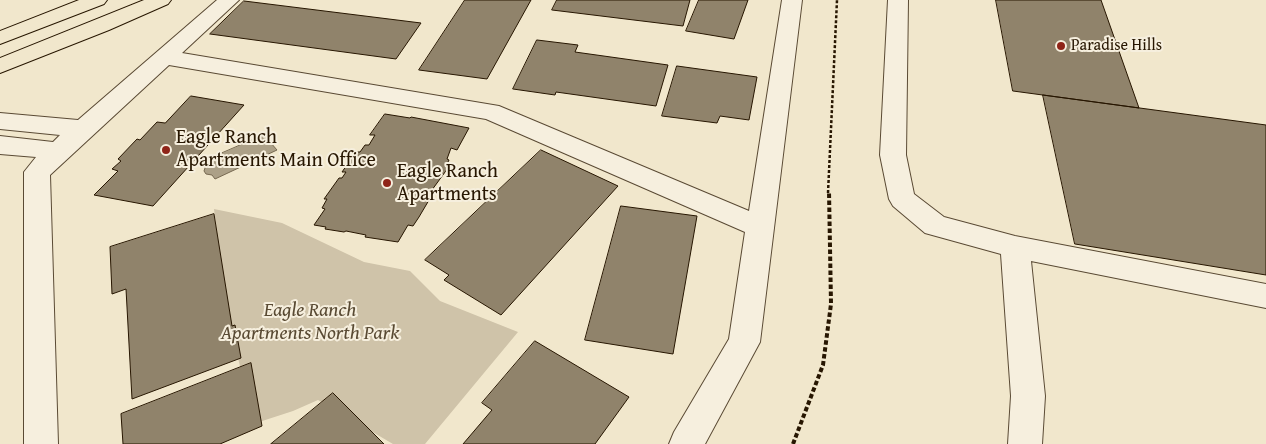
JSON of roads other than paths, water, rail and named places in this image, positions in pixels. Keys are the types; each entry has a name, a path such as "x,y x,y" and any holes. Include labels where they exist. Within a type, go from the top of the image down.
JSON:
{"main road":[{"path":"0,38 97,0"},
{"path":"0,66 102,26 161,0"}],"street":[{"path":"41,444 37,172 58,151 229,0"},
{"path":"686,444 744,342 792,0"},
{"path":"898,0 893,155 902,199 935,225 1015,247 1266,296"},
{"path":"164,57 491,112 760,227"},
{"path":"0,121 83,129"},
{"path":"0,144 58,151"},
{"path":"1015,247 1028,396 1026,444"}],"place":[{"name":"Paradise Hills","path":"1061,46"},
{"name":"Eagle Ranch Apartments Main Office","path":"166,150"},
{"name":"Eagle Ranch Apartments","path":"387,183"}],"park label":[{"name":"Eagle Ranch Apartments North Park","path":"310,322"}]}
